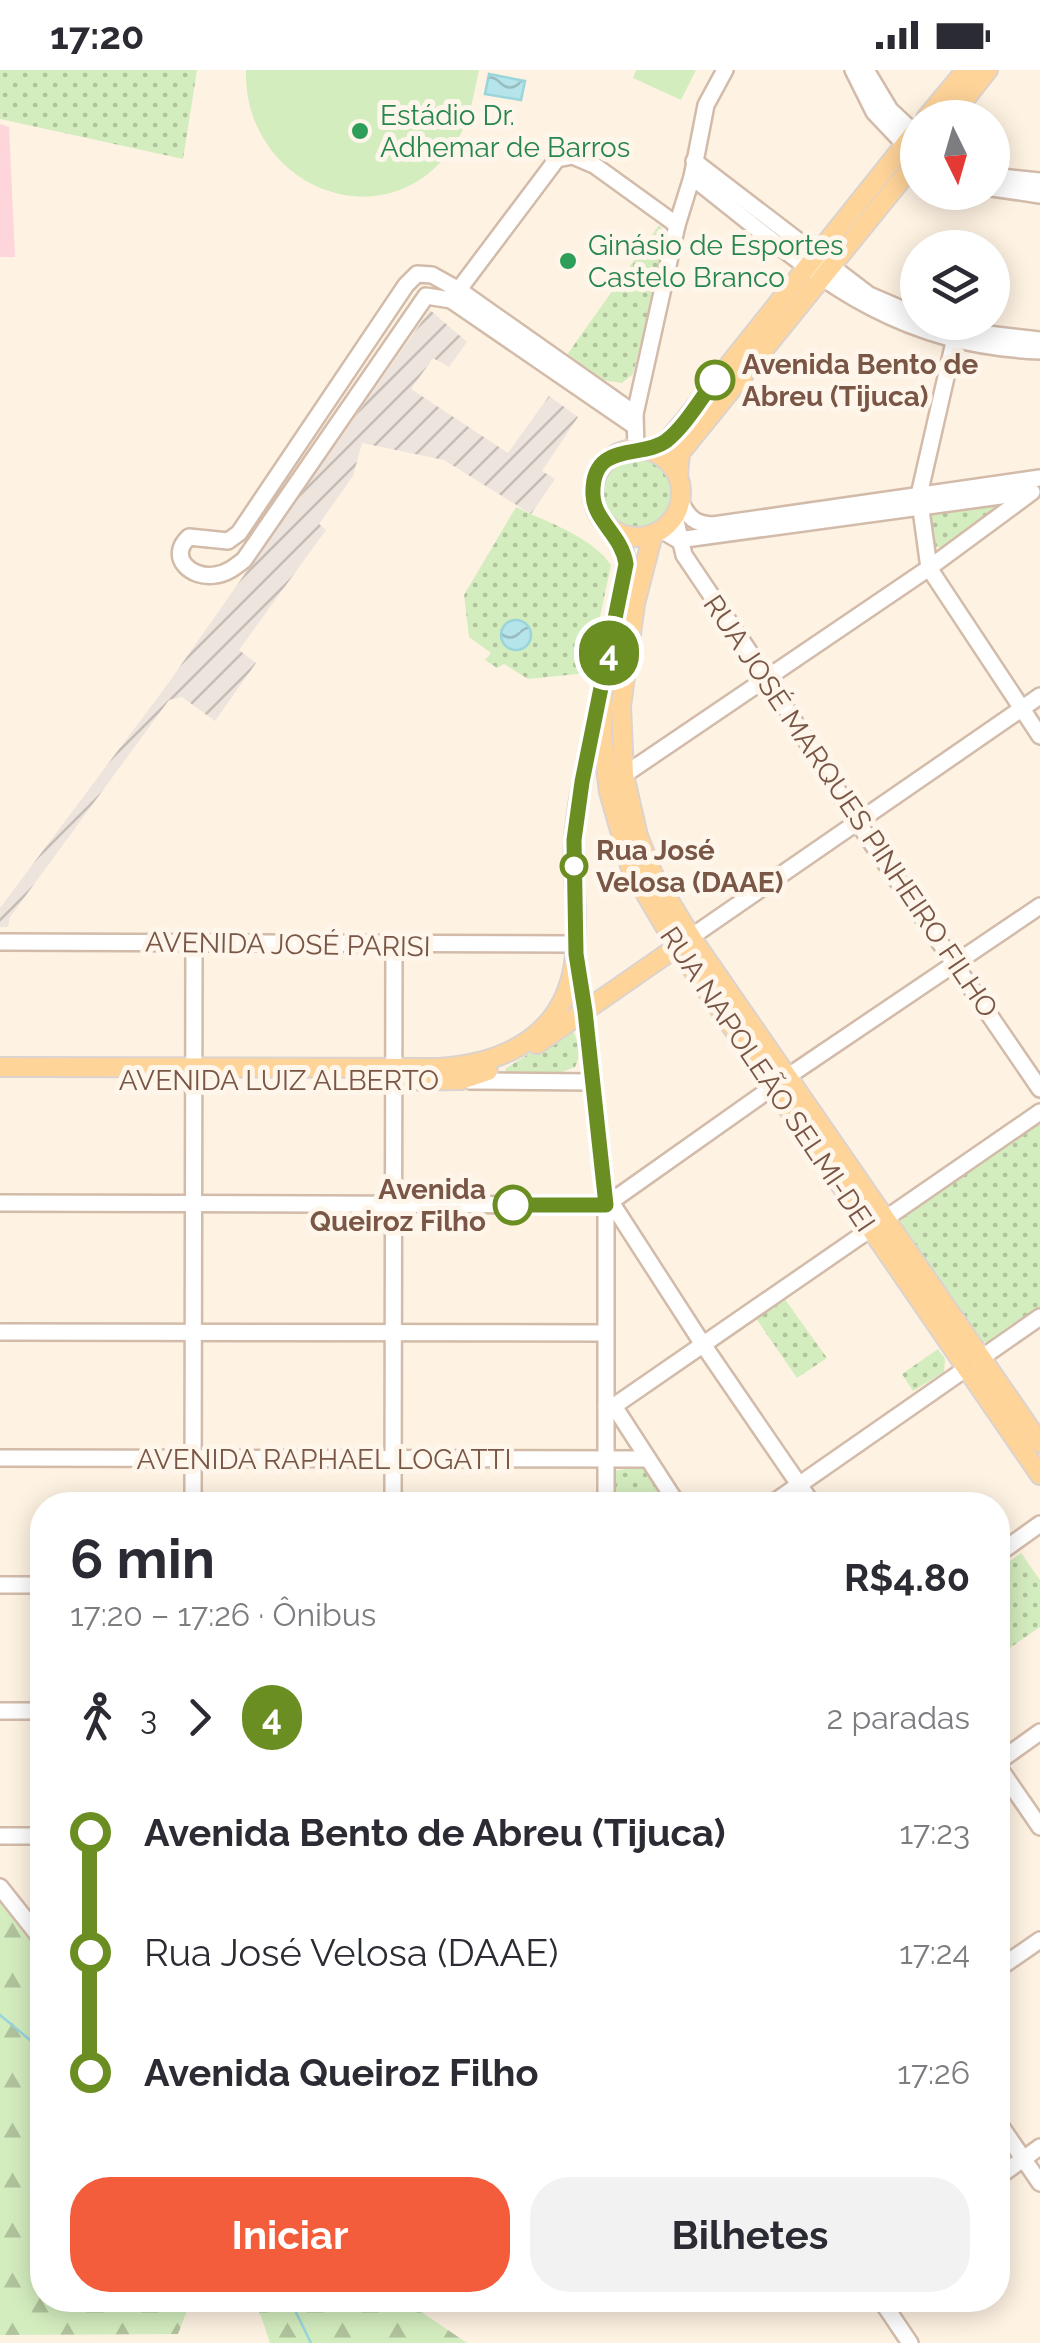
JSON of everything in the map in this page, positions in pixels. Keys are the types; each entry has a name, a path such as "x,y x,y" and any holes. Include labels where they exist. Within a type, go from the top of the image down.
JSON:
{"main road":[{"path":"941,100 966,70"},
{"path":"964,100 988,70"},
{"path":"818,265 667,440 610,458 594,481 596,508 611,528 636,537 669,525 680,453 818,265 900,162"},
{"path":"642,450 662,456 678,476"},
{"name":"RUA NAPOLEÃO SELMI-DEI","path":"669,525 635,604 621,706 624,775 638,836 684,942"},
{"name":"RUA NAPOLEÃO SELMI-DEI","path":"611,528 623,546 626,564 603,690 602,734 618,831 638,883 684,942 974,1363 1040,1475"},
{"path":"575,949 574,840 582,782 603,690"},
{"name":"AVENIDA LUIZ ALBERTO","path":"0,1078 395,1075 462,1080 504,1064 684,942"},
{"name":"AVENIDA LUIZ ALBERTO","path":"395,1075 467,1066 494,1060 516,1049 540,1032 566,994 575,949"},
{"name":"AVENIDA LUIZ ALBERTO","path":"0,1067 194,1075"},
{"name":"RUA NAPOLEÃO SELMI-DEI","path":"974,1363 1040,1443"}],"street":[{"path":"642,450 634,420 706,105 725,70"},
{"path":"853,70 874,112 900,132"},
{"path":"866,70 900,123"},
{"path":"455,295 557,159 574,156 594,165 677,226"},
{"path":"693,169 892,320 900,322"},
{"path":"1010,178 1040,181"},
{"path":"1010,190 1040,194"},
{"path":"818,265 900,308"},
{"path":"455,295 426,296 244,560 213,576 194,574 185,568 180,556 182,544 189,537 228,541 239,533 406,285 418,274 432,275 634,420"},
{"path":"1010,338 1040,340"},
{"path":"954,340 919,501 929,568 1040,736"},
{"path":"972,340 1002,349 1040,351"},
{"path":"669,525 688,517 698,524 712,525 1037,487"},
{"path":"624,775 929,568 1037,487"},
{"path":"669,525 919,501"},
{"name":"RUA JOSÉ MARQUES PINHEIRO FILHO","path":"669,525 684,556 858,823 1040,1089"},
{"name":"AVENIDA LUIZ ALBERTO","path":"684,942 1040,696"},
{"path":"0,1203 608,1203 1040,906"},
{"name":"AVENIDA JOSÉ PARISI","path":"0,942 575,949"},
{"path":"193,1492 194,942"},
{"path":"393,1492 394,945"},
{"path":"575,949 608,1203 604,1250 604,1332 610,1407 606,1492"},
{"path":"462,1080 593,1082"},
{"path":"610,1407 1040,1112"},
{"path":"608,1203 804,1492"},
{"path":"604,1250 623,1223"},
{"path":"789,1492 1040,1317"},
{"path":"0,1332 604,1332"},
{"path":"610,1407 669,1492"},
{"name":"AVENIDA RAPHAEL LOGATTI","path":"0,1458 647,1460"},
{"path":"1010,1545 1040,1524"},
{"path":"0,1585 30,1585"},
{"path":"0,1711 30,1711"},
{"path":"1010,1755 1040,1732"},
{"path":"1010,1782 1040,1827"},
{"path":"0,1836 30,1836"},
{"path":"0,1886 30,1925"},
{"path":"1010,1961 1040,1940"},
{"path":"1010,2139 1040,2183"},
{"path":"1010,2167 1040,2146"},
{"path":"889,2312 910,2343"}],"shaded area":[{"path":"0,124 9,127 15,257 0,257"},
{"path":"430,310 467,342 449,367 433,358 411,389 508,453 549,396 578,417 542,471 555,479 531,514 444,460 362,443 353,476 319,524 326,530 239,650 256,663 215,721 182,697 169,700 10,917 8,927 0,927 0,908 167,685"}],"green space":[{"path":"0,70 197,70 183,159 0,119"},
{"name":"Estádio Dr. Adhemar de Barros","path":"246,70 479,70 466,122 451,150 422,178 389,193 355,196 321,188 291,171 267,144 251,110"},
{"path":"636,70 696,70 681,100 633,78"},
{"path":"659,225 666,241 633,374 622,383 594,379 564,359"},
{"path":"637,458 662,469 673,494 662,519 637,530 612,519 601,494 612,469"},
{"path":"999,502 1001,506 940,548 934,546 934,511"},
{"path":"516,507 580,538 611,565 588,673 528,679 504,664 497,668 485,660 491,653 469,637 464,595"},
{"path":"567,1030 573,1031 578,1044 575,1067 554,1075 506,1073 505,1069"},
{"path":"1040,1119 1040,1308 990,1343 977,1341 898,1227 901,1215"},
{"path":"784,1298 827,1358 797,1378 755,1317"},
{"path":"938,1349 945,1359 944,1372 913,1391 902,1374"},
{"path":"640,1467 648,1471 663,1492 612,1492 613,1471"},
{"path":"1021,1553 1040,1580 1040,1627 1010,1648 1010,1561"},
{"path":"0,1903 30,1939 30,2312 186,2312 178,2334 0,2335"},
{"path":"258,2312 422,2312 467,2343 270,2343"}],"water":[{"path":"489,74 525,81 521,100 485,94"},
{"path":"516,620 527,624 531,635 527,646 516,650 505,646 501,635 505,624"}],"waterway":[{"path":"0,2015 30,2040"},
{"path":"296,2312 311,2343"}],"bus line":[{"name":"4","path":"513,1205 606,1205 576,954 574,840 626,564 623,546 596,508 594,481 600,468 622,451 649,450 667,440 715,380"}],"place":[{"name":"Estádio Dr. Adhemar de Barros","path":"360,131"},
{"name":"Ginásio de Esportes Castelo Branco","path":"568,261"},
{"name":"Avenida Bento de Abreu (Tijuca)","path":"715,380"},
{"name":"Rua José Velosa (DAAE)","path":"574,866"},
{"name":"Avenida Queiroz Filho","path":"513,1205"}]}
